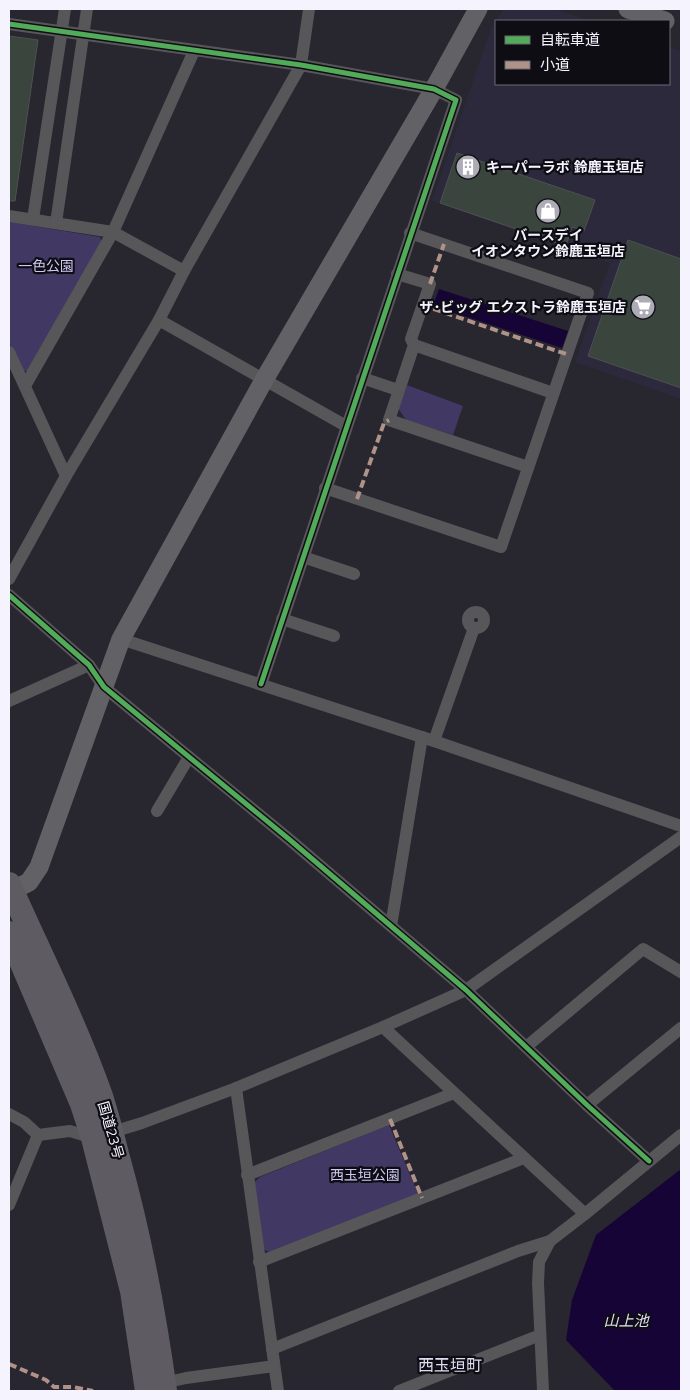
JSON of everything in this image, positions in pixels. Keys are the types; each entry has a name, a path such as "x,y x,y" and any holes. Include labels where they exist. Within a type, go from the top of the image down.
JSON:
{"highway":[{"name":"国道23号","path":"10,889 59,990 100,1095 103,1135 132,1291 158,1389"},
{"name":"国道23号","path":"9,933 82,1104 103,1135"}],"street":[{"path":"33,220 65,9"},
{"path":"56,223 87,9"},
{"path":"9,579 66,476 159,320 184,271 301,66 310,9"},
{"path":"10,889 29,882 38,867 121,638 264,380 434,89 478,9"},
{"path":"628,9 661,20"},
{"path":"9,24 301,66 434,89 456,100 410,233 261,684"},
{"path":"25,386 114,232 194,51"},
{"path":"9,216 114,232 184,271"},
{"path":"325,488 501,547 588,293 410,233"},
{"path":"397,274 430,284 411,339 414,345 553,393"},
{"path":"159,320 346,426"},
{"path":"414,345 389,420 528,467"},
{"path":"9,352 66,476"},
{"path":"362,378 398,390"},
{"path":"302,557 354,574"},
{"path":"9,595 89,665 104,687 466,990 649,1161"},
{"path":"282,619 334,636"},
{"path":"434,741 474,628"},
{"path":"121,638 434,741 681,826"},
{"path":"9,701 89,665"},
{"path":"391,926 422,737"},
{"path":"157,811 189,757"},
{"path":"38,1135 70,1131 103,1135 142,1123 236,1088 383,1027 466,990 681,837"},
{"path":"526,1048 643,949 681,972"},
{"path":"383,1027 586,1214"},
{"path":"587,1105 681,1028"},
{"path":"236,1088 278,1391"},
{"path":"247,1175 454,1093"},
{"path":"9,1114 24,1122 38,1135"},
{"path":"9,1205 38,1135"},
{"path":"272,1349 518,1250 550,1240 586,1214 681,1135"},
{"path":"260,1262 524,1158"},
{"path":"543,1391 538,1283 539,1262 550,1240"},
{"path":"399,1391 540,1335"},
{"path":"158,1389 186,1378 274,1366"}],"shaded area":[{"path":"503,9 553,9 588,20 496,20"},
{"path":"495,22 495,85 670,85 670,47 681,51 681,399 575,362 610,263 432,201 491,28"}],"green space":[{"name":"一色公園","path":"9,222 100,237 102,243 29,371 22,371 9,342"},
{"path":"407,385 463,406 453,435 406,420 398,408"},
{"name":"西玉垣公園","path":"389,1125 418,1194 269,1252 263,1249 254,1183 260,1177"}],"water":[{"path":"439,289 568,331 562,348 433,306"},
{"name":"山上池","path":"681,1169 681,1391 615,1391 566,1340 572,1300 596,1235"}],"building":[{"path":"9,36 38,40 15,201 9,201"},
{"path":"457,153 595,200 584,231 572,227 566,246 440,203"},
{"name":"ザ･ビッグ エクストラ鈴鹿玉垣店","path":"628,240 681,259 681,388 588,356"}],"marked path":[{"path":"430,284 444,244"},
{"path":"422,305 566,354"},
{"path":"357,499 384,423 389,420"},
{"path":"390,1119 422,1198"},
{"path":"9,1364 46,1380 54,1387 73,1387 93,1391"}],"cycle path":[{"path":"9,24 301,65 434,89 456,100 261,684"},
{"path":"9,595 89,665 104,687 290,840 466,990 649,1161"}],"place":[{"name":"キーパーラボ 鈴鹿玉垣店","path":"468,167"},
{"name":"バースデイ イオンタウン鈴鹿玉垣店","path":"548,211"},
{"name":"ザ･ビッグ エクストラ鈴鹿玉垣店","path":"643,307"}],"district":[{"name":"西玉垣町","path":"450,1365"}]}
